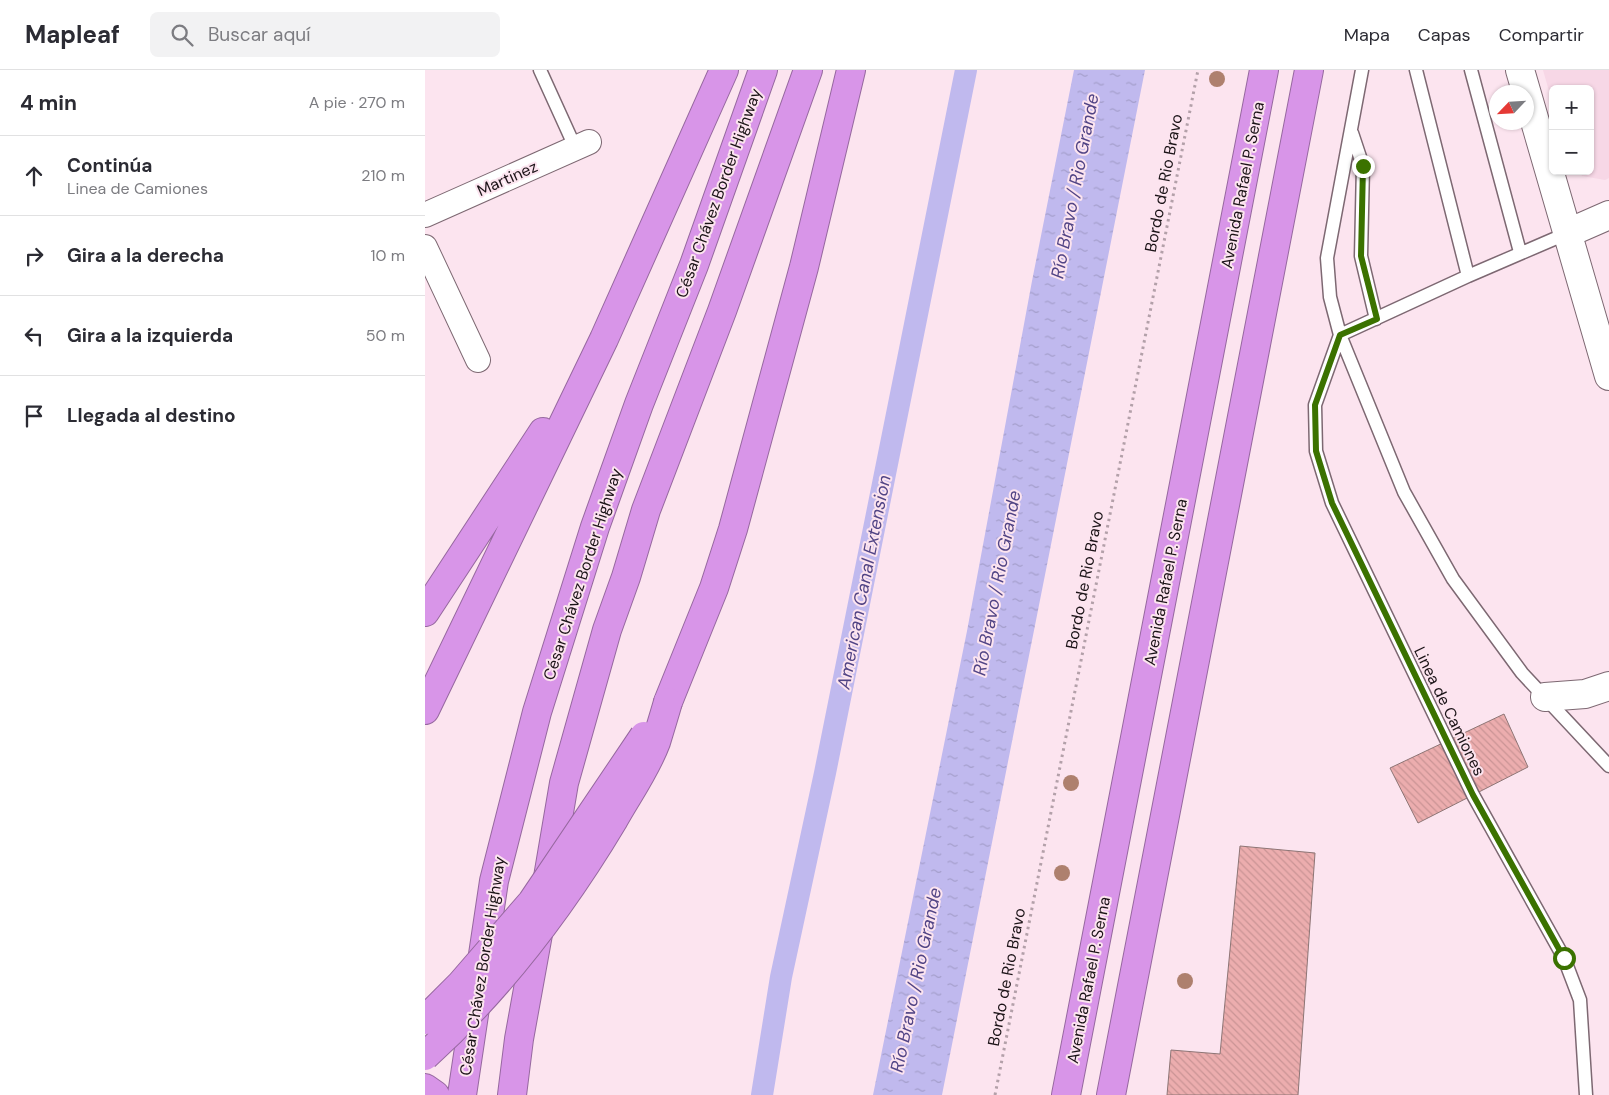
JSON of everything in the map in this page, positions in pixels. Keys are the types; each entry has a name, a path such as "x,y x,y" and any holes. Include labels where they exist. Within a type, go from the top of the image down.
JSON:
{"highway":[{"path":"425,710 604,339 724,70"},
{"name":"César Chávez Border Highway","path":"462,1095 494,881 537,712 595,527 639,404 694,265 763,70"},
{"path":"512,1095 519,1039 563,793 579,724 646,510 722,311 808,70"},
{"path":"425,1056 499,980 550,918 596,850 655,744 668,702 714,588 733,529 804,267 851,70"},
{"name":"Avenida Rafael P. Serna","path":"1066,1095 1264,70"},
{"path":"1111,1095 1309,70"},
{"path":"425,612 604,339"},
{"path":"425,1020 461,984 532,902 616,775 668,702"},
{"path":"425,1088 435,1095"}],"main road":[{"path":"1521,70 1609,376"},
{"path":"1568,233 1609,215"},
{"path":"1545,697 1585,694 1609,686"}],"street":[{"name":"Martinez","path":"425,215 582,145"},
{"path":"425,247 478,360"}],"lane":[{"path":"540,70 582,145"},
{"path":"1362,70 1327,258 1330,297 1340,335 1404,492 1453,579 1522,672 1609,766"},
{"path":"1416,70 1468,276"},
{"path":"1471,70 1520,252"},
{"path":"1351,131 1363,166 1361,256 1377,319"},
{"path":"1340,335 1520,252 1568,233"},
{"name":"Linea de Camiones","path":"1340,335 1315,405 1316,451 1332,503 1473,795 1564,958 1580,1000 1586,1095"}],"path":[{"name":"Bordo de Rio Bravo","path":"995,1095 1198,70"}],"shaded area":[{"path":"1543,70 1609,70 1609,178 1605,180 1581,175 1594,175 1594,85 1549,85 1549,91"}],"water":[{"name":"Río Bravo / Rio Grande","path":"1074,70 1145,70 942,1095 873,1095 967,631 1032,281"}],"building":[{"path":"1504,714 1528,767 1418,823 1390,768"},
{"path":"1240,846 1315,853 1298,1095 1167,1095 1171,1050 1220,1054"}],"waterway":[{"name":"American Canal Extension","path":"762,1095 781,977 825,773 966,70"}],"route":[{"path":"1363,166 1361,256 1377,319 1340,335 1315,405 1316,451 1332,503 1473,795 1564,958"}]}
